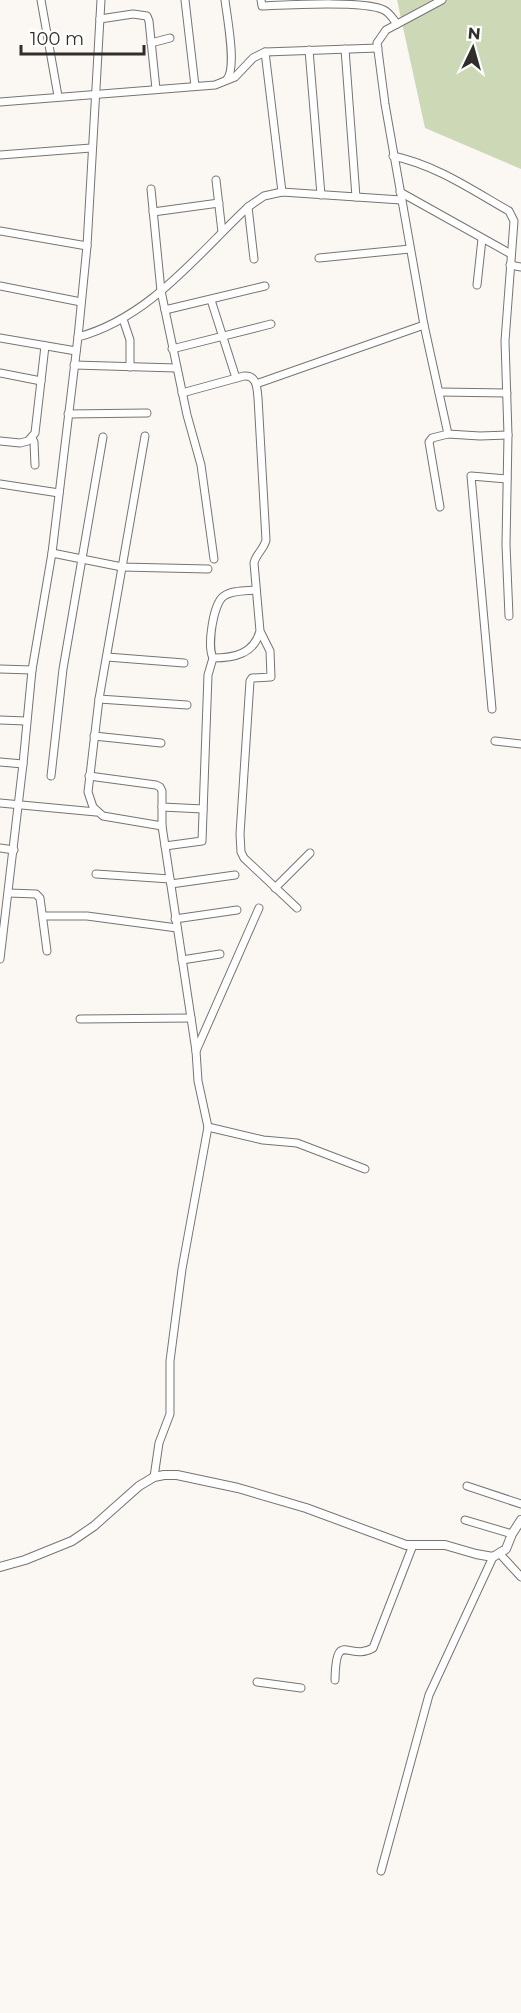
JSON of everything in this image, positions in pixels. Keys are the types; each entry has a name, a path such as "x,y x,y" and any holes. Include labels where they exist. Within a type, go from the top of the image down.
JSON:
{"street":[{"path":"41,0 58,96"},
{"path":"0,959 19,806 32,670 52,553 78,337 87,246 101,0"},
{"path":"185,0 195,86"},
{"path":"225,0 232,73 225,81"},
{"path":"261,0 262,6 310,2 360,3 383,9 397,24"},
{"path":"442,0 386,30 380,37 378,48 400,196 424,325 448,434"},
{"path":"100,19 133,14 147,16 156,89"},
{"path":"151,44 170,38"},
{"path":"0,102 215,85 235,77 253,58 265,52 378,48"},
{"path":"345,49 356,198"},
{"path":"309,50 321,195"},
{"path":"265,52 282,192"},
{"path":"0,155 91,147"},
{"path":"393,156 433,168 509,211 514,221 505,341 508,435 506,545 509,616"},
{"path":"216,180 222,232"},
{"path":"151,189 161,291 176,368 201,465 214,559"},
{"path":"78,337 107,328 123,319 161,291 248,207 264,196 282,192 356,198 400,196 511,254"},
{"path":"153,212 219,203"},
{"path":"248,207 254,259"},
{"path":"0,231 87,246"},
{"path":"477,285 482,239"},
{"path":"320,258 410,249"},
{"path":"510,265 521,267"},
{"path":"0,286 81,302"},
{"path":"165,310 266,286"},
{"path":"211,300 236,378"},
{"path":"123,319 130,340 130,367"},
{"path":"172,350 271,324"},
{"path":"256,384 424,325"},
{"path":"0,338 76,351"},
{"path":"0,441 21,443 28,441 35,433 45,346"},
{"path":"74,365 176,368"},
{"path":"0,373 41,381"},
{"path":"182,393 249,375 254,378 256,384 266,540 265,547 255,558 254,563 260,631 270,651 271,677 252,678 250,681 240,844 244,858 297,908"},
{"path":"439,392 507,393"},
{"path":"68,414 147,413"},
{"path":"440,507 429,442 432,438 448,434 508,435"},
{"path":"96,812 89,799 89,776 94,736 145,436"},
{"path":"51,776 58,699 103,437"},
{"path":"32,438 35,465"},
{"path":"492,709 471,476 507,479"},
{"path":"0,484 59,493"},
{"path":"52,553 122,567 208,569"},
{"path":"165,846 202,842 208,675 213,658 210,641 218,603 228,593 256,590"},
{"path":"213,658 227,658 242,654 258,640 260,631"},
{"path":"107,657 184,663"},
{"path":"0,669 32,670"},
{"path":"99,699 187,705"},
{"path":"0,720 26,721"},
{"path":"94,736 161,743"},
{"path":"495,741 521,744"},
{"path":"0,762 23,764"},
{"path":"89,776 160,787 162,791 162,826 196,1051 198,1081 208,1127 182,1269 170,1361 170,1414 159,1443 154,1477"},
{"path":"0,803 96,812 103,816 162,826"},
{"path":"162,807 203,808"},
{"path":"0,848 14,850"},
{"path":"275,888 310,853"},
{"path":"96,874 170,882 235,875"},
{"path":"9,893 36,894 40,898 47,951"},
{"path":"196,1051 259,908"},
{"path":"175,919 237,910"},
{"path":"43,916 87,916 177,928"},
{"path":"182,960 220,954"},
{"path":"80,1019 191,1018"},
{"path":"208,1127 263,1140 297,1143 365,1169"},
{"path":"0,1567 25,1560 72,1541 94,1526 129,1494 154,1477 177,1475 238,1488 306,1508 399,1543 445,1545 476,1554 496,1556 521,1578"},
{"path":"466,1486 521,1504"},
{"path":"465,1520 512,1534"},
{"path":"381,1871 429,1695 496,1556 506,1549 521,1520"},
{"path":"335,1680 335,1661 339,1652 343,1649 363,1651 374,1648 412,1545"},
{"path":"257,1682 301,1688"}],"green space":[{"path":"397,0 521,0 521,169 425,128"}]}
